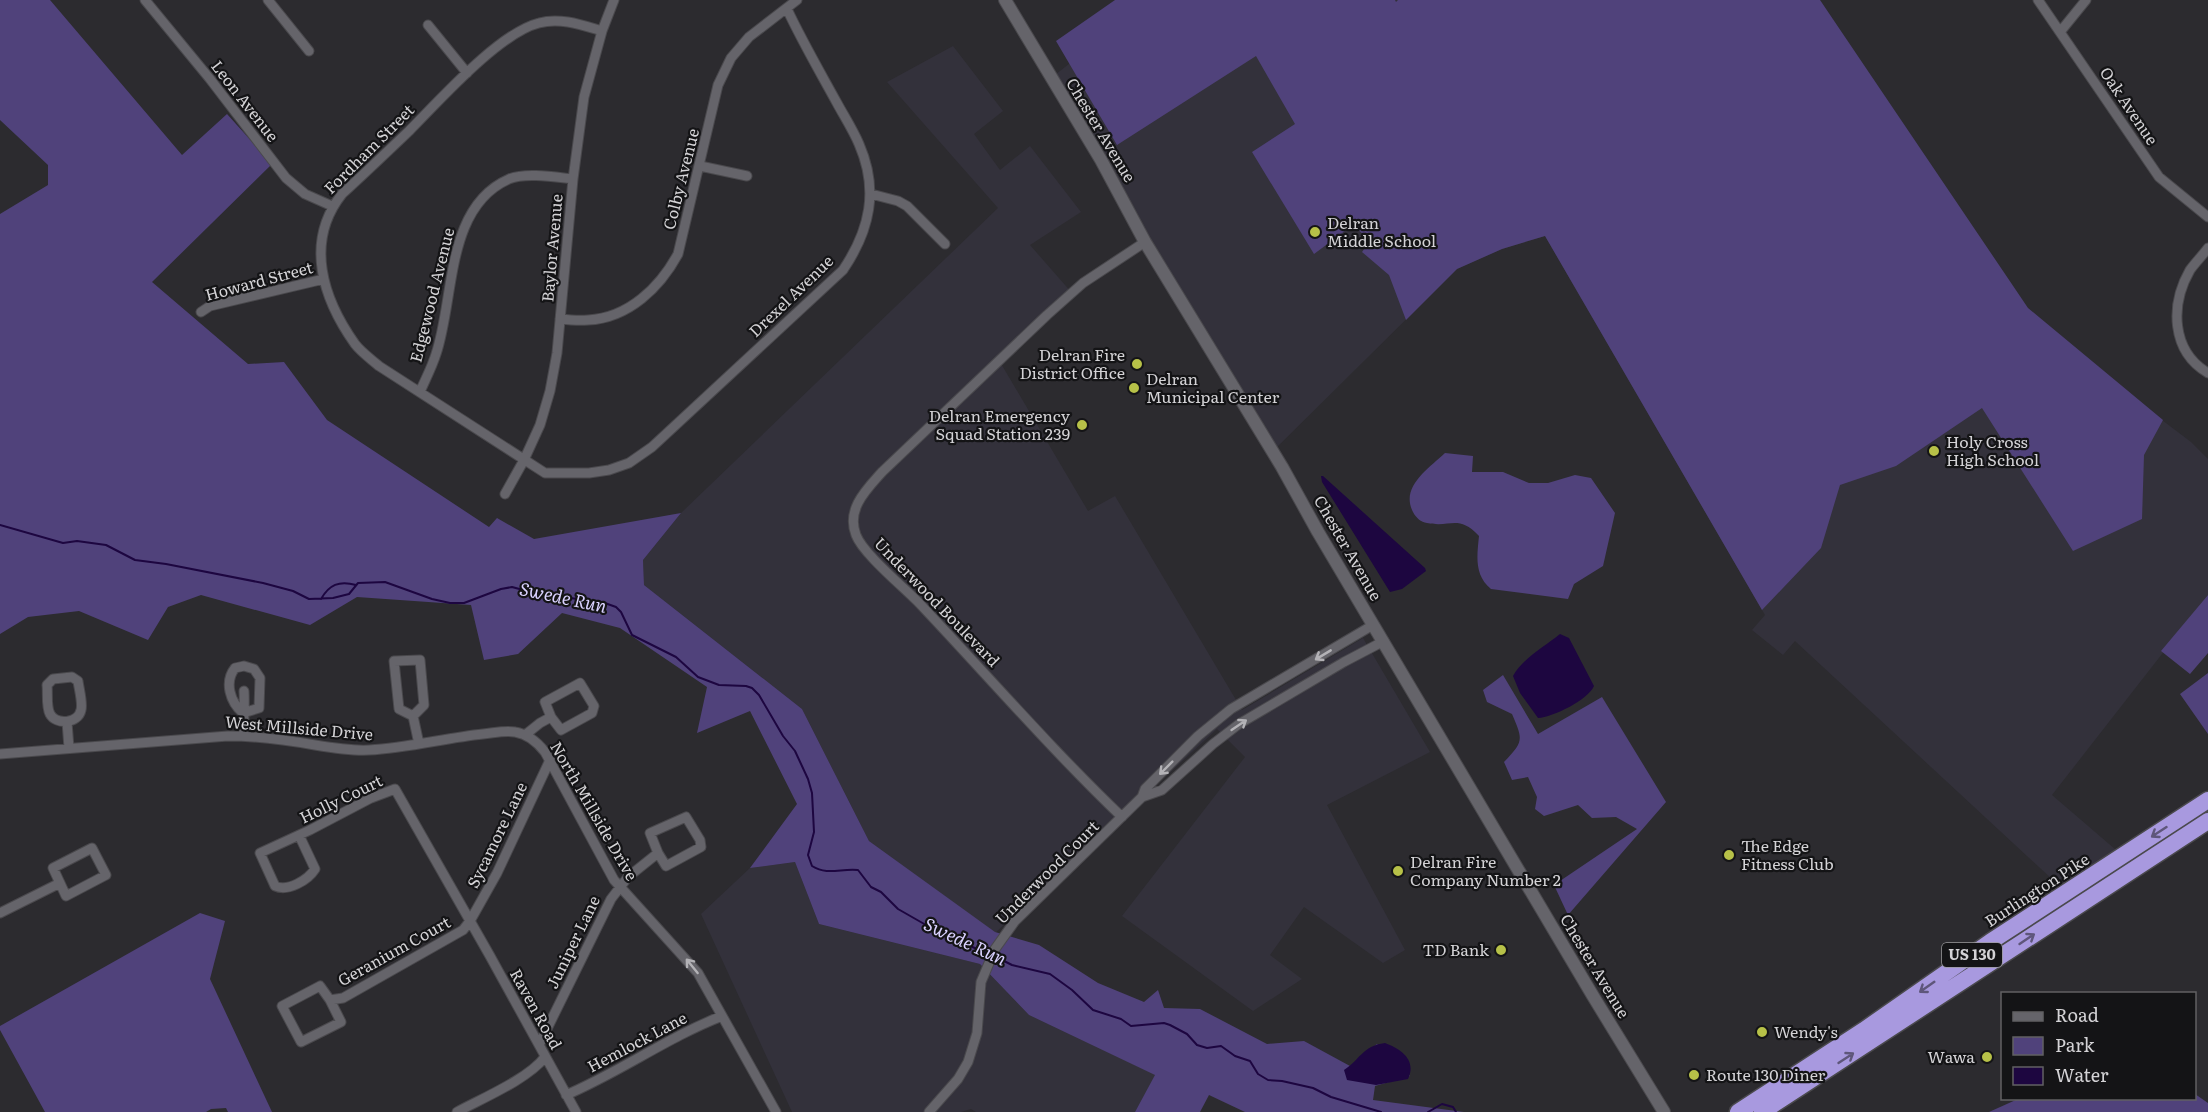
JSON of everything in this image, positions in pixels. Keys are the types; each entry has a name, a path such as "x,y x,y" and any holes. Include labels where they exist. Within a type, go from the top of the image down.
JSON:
{"highway":[{"name":"Burlington Pike","path":"1738,1112 1864,1030 1990,942 2208,800"},
{"name":"US 130","path":"1762,1112 2208,821"}],"street":[{"name":"Leon Avenue","path":"145,0 210,79 286,178 305,194 332,206"},
{"path":"268,0 309,51"},
{"name":"Baylor Avenue","path":"505,494 540,425 550,391 557,353 573,179 584,97 602,31 614,0"},
{"name":"Colby Avenue","path":"560,319 589,321 615,315 653,291 668,273 678,254 718,85 731,58 749,37 796,0"},
{"name":"Oak Avenue","path":"2038,0 2159,177 2208,217"},
{"path":"2060,32 2086,0"},
{"name":"Chester Avenue","path":"1010,2 1106,168 1145,242 1282,467 1318,532 1586,985 1664,1112"},
{"name":"Drexel Avenue","path":"524,460 545,473 589,473 609,470 629,463 652,447 843,270 856,250 863,236 871,194 868,168 859,143 787,9"},
{"name":"Fordham Street","path":"524,460 379,366 356,346 337,314 324,279 320,264 320,245 332,206 342,194 498,46 527,27 552,21 578,23 602,31"},
{"path":"429,25 467,73"},
{"path":"700,166 747,176"},
{"name":"Edgewood Avenue","path":"420,392 436,354 459,245 474,208 486,194 508,179 548,176 573,179"},
{"path":"871,194 898,201 907,206 945,244"},
{"name":"Underwood Boulevard","path":"1122,817 1090,787 919,603 861,545 853,524 858,501 886,467 1083,283 1145,242"},
{"path":"2208,248 2191,269 2183,285 2177,302 2175,318 2178,334 2185,349 2198,367 2208,373"},
{"name":"Howard Street","path":"201,312 210,306 324,279"},
{"path":"1122,817 1142,797 1145,789 1198,736 1231,710 1373,625"},
{"path":"1142,797 1162,790 1239,724 1384,641"},
{"path":"420,660 424,705 413,716 399,709 394,661 420,660"},
{"path":"244,666 254,669 260,678 259,708 243,713 231,698 230,674 235,668 244,666"},
{"path":"72,677 78,681 81,710 76,718 67,722 56,720 49,713 47,685 53,679 72,677"},
{"path":"580,683 594,706 592,713 561,730 551,717 545,702 580,683"},
{"path":"244,692 244,736"},
{"path":"413,716 419,744"},
{"path":"525,735 551,717"},
{"path":"67,722 69,748"},
{"name":"West Millside Drive","path":"0,754 212,736 244,736 358,750 397,748 456,736 498,732 525,735"},
{"name":"North Millside Drive","path":"525,735 541,747 550,760 619,886 693,966 776,1112"},
{"name":"Sycamore Lane","path":"470,921 497,873 550,760"},
{"name":"Holly Court","path":"299,836 315,869 311,875 281,889 275,886 260,853 394,789 470,921"},
{"path":"686,817 700,840 701,847 666,866 658,853 650,833 686,817"},
{"name":"Underwood Court","path":"929,1112 958,1079 968,1062 976,1033 981,982 995,949 1015,921 1122,817"},
{"path":"92,848 106,876 66,896 60,884 53,868 92,848"},
{"name":"Juniper Lane","path":"539,1045 604,911 619,886 658,853"},
{"path":"0,913 60,884"},
{"name":"Geranium Court","path":"330,1000 343,998 366,986 458,934 470,921"},
{"name":"Raven Road","path":"470,921 576,1112"},
{"name":"Geranium Court","path":"320,986 330,1000 341,1022 301,1042 282,1006 320,986"},
{"name":"Hemlock Lane","path":"566,1095 722,1016"},
{"path":"457,1112 522,1077 545,1057"}],"shaded area":[{"name":"Holy Cross High School","path":"1151,0 1813,0 2034,323 2191,442 2208,459 2208,595 2052,795 2123,856 2067,893 1795,641 1783,655 1752,630 1765,615 1545,236 1502,249 1457,269 1272,452 1051,78"},
{"path":"953,46 1003,111 974,134 1000,170 1030,146 1081,212 1030,245 1072,293 1000,362 1088,511 1115,496 1242,710 1363,638 1430,752 1327,805 1405,950 1383,963 1304,907 1270,955 1302,979 1253,1011 1122,916 1245,757 1217,729 995,933 869,841 802,709 644,585 643,560 681,513 998,208 887,82"},
{"path":"795,862 819,924 980,964 1029,1015 1156,1075 1135,1112 976,1112 971,1109 961,1112 792,1112 701,914 750,868"}],"green space":[{"path":"0,0 50,0 182,155 227,114 272,164 152,282 248,364 284,362 327,420 489,527 497,518 534,539 681,513 643,560 644,585 802,709 869,841 995,932 1039,945 1098,983 1144,1002 1158,990 1164,1008 1200,1009 1267,1044 1304,1041 1350,1066 1377,1044 1410,1076 1375,1086 1373,1100 1464,1112 1245,1112 1209,1095 1200,1112 1135,1112 1155,1075 1029,1015 980,964 819,924 795,862 750,868 797,804 750,711 697,733 707,687 620,628 562,613 518,654 484,660 471,605 357,597 310,625 201,595 168,607 148,640 79,611 28,617 0,634 0,214 48,185 48,165 0,120"},
{"name":"Holy Cross High School","path":"1115,0 1395,0 1396,2 1398,0 1820,0 2028,308 2163,420 2144,455 2142,519 2073,551 1982,408 1896,466 1840,485 1821,548 1762,610 1545,236 1502,249 1457,269 1406,320 1389,275 1362,252 1370,241 1353,225 1314,254 1252,152 1295,124 1256,56 1117,145 1056,41"},
{"path":"1445,453 1473,456 1472,472 1503,472 1529,483 1548,483 1575,475 1591,478 1615,513 1603,566 1574,584 1568,599 1491,589 1479,571 1477,558 1479,536 1472,529 1454,523 1425,522 1413,512 1410,494 1413,487 1424,472"},
{"path":"2208,595 2208,653 2190,674 2161,651"},
{"path":"2208,673 2208,734 2180,694"},
{"path":"1503,675 1538,734 1602,697 1666,802 1568,915 1554,885 1637,829 1616,817 1592,818 1578,805 1544,816 1535,809 1537,797 1528,777 1512,780 1504,762 1520,740 1512,714 1487,702 1483,690"},
{"path":"200,913 225,921 210,979 272,1112 228,1112 226,1108 211,1109 206,1112 45,1112 0,1030 0,1026"},
{"path":"2196,1095 2208,1103 2208,1112 1989,1112 2016,1100 2196,1100"}],"water":[{"path":"1321,476 1426,571 1402,589 1390,592 1322,482"},
{"path":"1560,634 1569,638 1594,686 1585,697 1569,707 1552,715 1538,718 1520,693 1513,676 1528,658"},
{"path":"1385,1043 1397,1048 1406,1056 1410,1066 1408,1079 1376,1085 1347,1080 1344,1070 1366,1050"}],"waterway":[{"name":"Swede Run","path":"0,525 63,543 77,541 106,545 135,560 263,583 293,591 309,599 333,598 349,594 358,583 385,582 450,603 464,603 512,587 538,594 602,602 616,607 621,612 632,635 676,657 698,677 719,685 746,686 759,695 783,736 795,751 808,779 812,793 814,832 808,855 812,866 824,871 858,870 871,887 881,892 898,909 940,933 991,955"},
{"path":"321,599 327,590 335,585 344,583 356,585"},
{"name":"Swede Run","path":"996,957 1012,965 1050,974 1072,990 1093,1010 1121,1019 1131,1026 1164,1023 1170,1025 1187,1034 1197,1045 1207,1048 1221,1046 1235,1056 1250,1061 1258,1074 1268,1080 1313,1088 1331,1097 1381,1112"},
{"name":"Swede Run","path":"1428,1112 1442,1104 1453,1107 1456,1112"}],"place":[{"name":"Delran Middle School","path":"1315,232"},
{"name":"Delran Fire District Office","path":"1137,364"},
{"name":"Delran Municipal Center","path":"1134,388"},
{"name":"Delran Emergency Squad Station 239","path":"1082,425"},
{"name":"Holy Cross High School","path":"1934,451"},
{"name":"The Edge Fitness Club","path":"1729,855"},
{"name":"Delran Fire Company Number 2","path":"1398,871"},
{"name":"TD Bank","path":"1501,950"},
{"name":"Wendy's","path":"1762,1032"},
{"name":"Wawa","path":"1987,1057"},
{"name":"Route 130 Diner","path":"1694,1075"}]}
